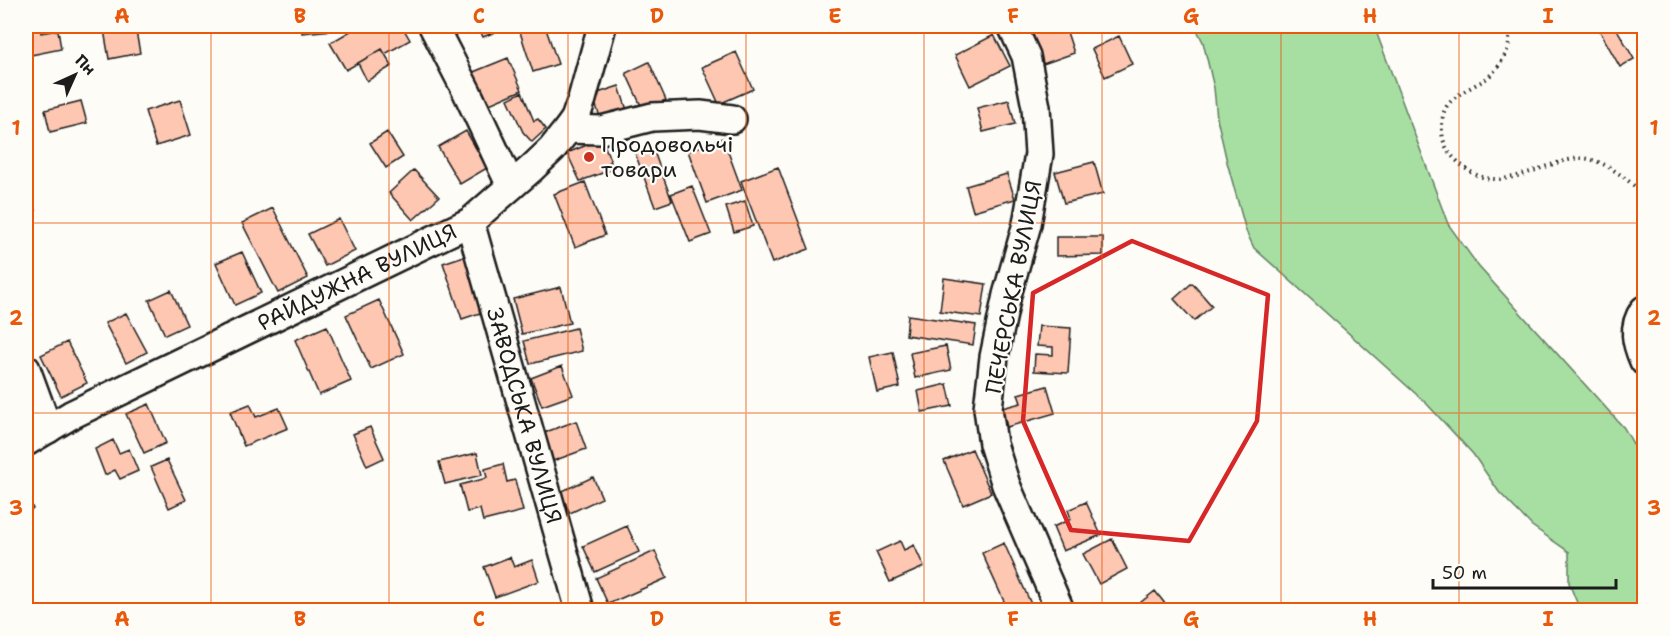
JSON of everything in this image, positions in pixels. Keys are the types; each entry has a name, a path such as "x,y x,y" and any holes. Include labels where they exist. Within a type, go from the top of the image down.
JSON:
{"street":[{"path":"433,26 511,186"},
{"name":"РАЙДУЖНА ВУЛИЦЯ","path":"37,436 82,410 470,222 552,150 568,129 579,109 603,26"},
{"name":"ПЕЧЕРСЬКА ВУЛИЦЯ","path":"1012,26 1026,56 1036,107 1039,154 1027,225 1007,296 994,357 988,408 993,444 1006,485 1060,610"},
{"path":"568,129 601,130 652,117 700,115 732,119"},
{"name":"ЗАВОДСЬКА ВУЛИЦЯ","path":"470,222 580,610"},
{"path":"1644,310 1638,319 1636,334 1644,361"},
{"path":"26,369 37,436"}],"path":[{"path":"1509,26 1509,46 1502,62 1489,77 1453,100 1444,112 1441,137 1450,154 1465,169 1479,177 1495,180 1518,177 1552,164 1579,158 1598,162 1622,176 1644,194"}],"highlighted area":[{"path":"1132,241 1268,295 1257,421 1189,541 1071,530 1023,421 1033,293"}],"green space":[{"path":"1195,26 1374,26 1448,224 1479,267 1624,428 1644,463 1644,610 1580,610 1569,583 1569,552 1532,526 1499,492 1473,454 1426,403 1254,248 1246,231 1227,162 1217,118 1214,88 1203,42"}],"building":[{"path":"26,26 39,26 41,33 58,30 61,49 26,56"},
{"path":"135,26 140,53 109,59 104,30"},
{"path":"301,26 332,26 333,30 302,33"},
{"path":"359,26 402,26 410,40 385,54 382,49 346,70 330,43"},
{"path":"478,26 510,26 483,37"},
{"path":"518,26 545,26 558,64 533,72"},
{"path":"1030,26 1065,26 1074,53 1043,64"},
{"path":"1597,26 1615,26 1634,59 1620,67"},
{"path":"994,35 1010,66 970,86 955,55"},
{"path":"1119,36 1132,64 1105,77 1092,49"},
{"path":"382,49 392,66 367,81 358,63"},
{"path":"736,52 753,89 719,104 702,67"},
{"path":"508,58 522,90 485,106 471,73"},
{"path":"649,62 666,100 643,110 626,73"},
{"path":"619,86 628,113 602,122 592,95"},
{"path":"522,92 534,121 538,119 546,129 532,142 523,132 508,99"},
{"path":"180,100 191,135 156,146 145,111"},
{"path":"1009,100 1015,124 983,132 977,108"},
{"path":"81,101 87,123 50,132 45,110"},
{"path":"466,131 487,168 460,184 438,147"},
{"path":"387,132 403,157 386,168 370,143"},
{"path":"723,138 742,190 707,203 688,151"},
{"name":"Продовольчі товари","path":"602,139 611,162 608,163 611,170 580,181 567,153"},
{"path":"652,146 672,201 655,207 635,153"},
{"path":"1094,162 1103,194 1064,203 1055,172"},
{"path":"778,167 809,249 772,263 741,181"},
{"path":"414,170 439,197 413,220 389,193"},
{"path":"1007,174 1015,199 973,211 966,186"},
{"path":"585,182 605,235 575,247 554,194"},
{"path":"692,186 711,234 690,242 671,194"},
{"path":"26,199 36,210 26,219"},
{"path":"745,201 753,226 734,232 726,207"},
{"path":"273,208 308,278 278,293 242,223"},
{"path":"339,219 355,251 325,266 308,234"},
{"path":"1056,237 1103,237 1103,255 1056,256"},
{"path":"242,252 261,293 235,305 216,263"},
{"path":"467,255 486,311 462,319 443,263"},
{"path":"944,278 986,284 981,317 940,311"},
{"path":"1192,283 1212,306 1194,321 1174,299"},
{"path":"561,287 570,323 522,334 513,299"},
{"path":"171,290 187,325 165,335 149,300"},
{"path":"379,300 404,354 371,369 346,315"},
{"path":"126,313 147,352 126,363 105,323"},
{"path":"908,315 976,325 973,345 906,335"},
{"path":"327,326 351,381 319,395 295,340"},
{"path":"1039,326 1071,328 1068,373 1034,371 1035,354 1053,355 1053,347 1037,346"},
{"path":"576,328 582,351 530,364 524,341"},
{"path":"67,342 87,383 61,396 41,355"},
{"path":"946,346 951,370 915,378 910,353"},
{"path":"893,352 900,387 877,392 869,357"},
{"path":"562,366 573,395 542,406 531,378"},
{"path":"947,384 952,406 922,412 918,391"},
{"path":"1047,386 1055,413 1007,427 1002,408 1021,403 1018,394"},
{"path":"149,404 166,443 144,453 126,414"},
{"path":"250,404 256,417 279,408 288,428 244,446 230,412"},
{"path":"576,421 586,449 553,461 543,433"},
{"path":"370,427 384,458 367,466 353,434"},
{"path":"113,440 119,453 129,449 138,471 120,479 115,470 105,475 95,449"},
{"path":"972,449 991,493 963,505 944,461"},
{"path":"477,453 482,475 445,484 439,462"},
{"path":"167,460 186,500 169,508 151,467"},
{"path":"503,464 507,482 515,480 523,511 483,521 480,509 467,512 460,485 487,478 485,469"},
{"path":"593,477 602,498 570,513 560,492"},
{"path":"26,493 33,509 26,513"},
{"path":"1086,502 1101,535 1063,551 1053,527 1071,519 1068,510"},
{"path":"627,526 639,552 595,572 583,546"},
{"path":"1112,539 1127,569 1099,584 1083,554"},
{"path":"900,541 904,550 914,545 924,567 890,582 876,552"},
{"path":"1004,543 1031,604 1016,610 1008,610 982,553"},
{"path":"655,551 667,578 608,604 596,578"},
{"path":"510,557 514,567 532,560 539,581 495,597 484,567"},
{"path":"1155,591 1170,610 1131,610"}],"place":[{"name":"Продовольчі товари","path":"589,157"}]}
